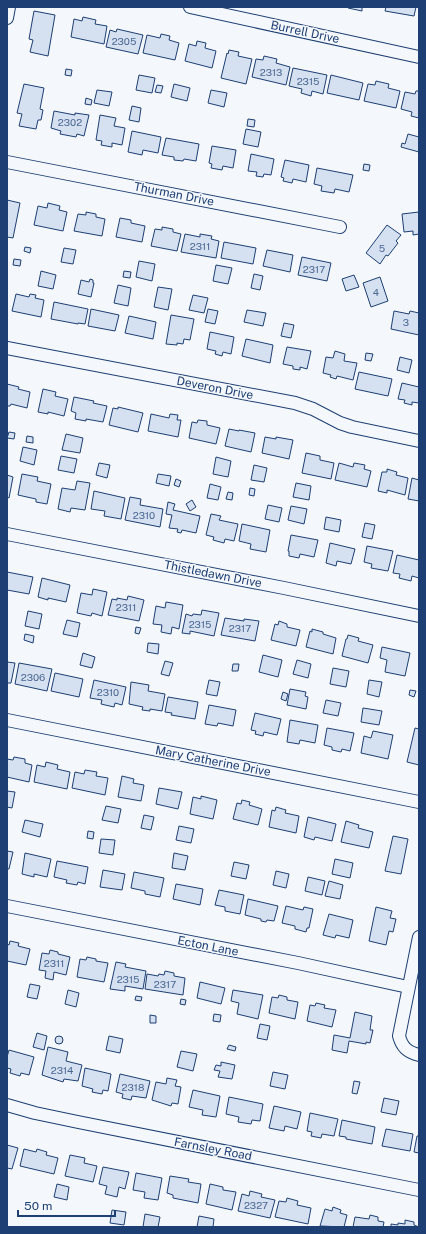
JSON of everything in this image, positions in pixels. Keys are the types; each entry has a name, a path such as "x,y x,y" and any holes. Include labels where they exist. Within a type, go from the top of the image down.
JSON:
{"street":[{"path":"7,18 9,7"},
{"name":"Burrell Drive","path":"190,7 419,57"},
{"name":"Thurman Drive","path":"7,162 340,226"},
{"name":"Deveron Drive","path":"7,348 295,403 313,409 352,427 419,441"},
{"name":"Thistledawn Drive","path":"7,534 419,616"},
{"name":"Mary Catherine Drive","path":"7,720 419,802"},
{"name":"Ecton Lane","path":"7,906 298,963 408,987"},
{"path":"419,937 399,1036 401,1044 411,1053 419,1055"},
{"name":"Farnsley Road","path":"7,1105 35,1113 78,1122 419,1190"}],"building":[{"path":"362,7 362,11 348,8"},
{"path":"386,7 416,7 414,16 385,11"},
{"path":"34,11 55,15 48,56 30,52 33,40 29,39"},
{"path":"83,17 96,20 95,24 107,26 104,44 71,37 74,19 82,21"},
{"path":"117,29 143,35 138,54 106,47 110,30 116,32"},
{"path":"161,34 170,36 169,40 179,43 175,60 143,53 147,35 160,38"},
{"path":"197,41 206,43 205,48 216,51 212,68 185,61 189,44 196,46"},
{"path":"229,50 239,52 238,56 252,59 246,84 221,78"},
{"path":"264,56 277,59 276,63 290,67 286,85 252,77 256,59 263,60"},
{"path":"293,68 327,75 323,94 312,91 311,96 301,93 302,89 289,86"},
{"path":"66,69 72,70 71,76 65,75"},
{"path":"139,75 155,78 152,93 136,90"},
{"path":"331,75 363,83 359,100 327,93"},
{"path":"376,81 389,84 388,88 400,91 396,108 364,101 368,84 375,85"},
{"path":"24,84 44,88 40,109 43,110 41,120 38,120 36,129 19,126 22,114 17,113"},
{"path":"174,84 190,88 187,101 171,97"},
{"path":"157,85 163,86 161,93 155,92"},
{"path":"97,90 112,92 109,106 94,103"},
{"path":"211,90 227,93 224,107 208,103"},
{"path":"416,91 419,91 419,118 411,116 412,112 401,109 405,92 415,94"},
{"path":"86,98 92,100 91,105 85,104"},
{"path":"132,106 141,108 139,122 129,120"},
{"path":"54,111 75,115 75,113 89,115 84,136 77,134 76,137 60,134 61,131 51,128"},
{"path":"100,115 116,118 114,126 125,128 122,145 112,143 112,147 101,145 102,141 96,140"},
{"path":"248,119 255,120 254,127 247,126"},
{"path":"246,129 261,132 258,147 243,144"},
{"path":"132,131 161,137 158,153 143,150 142,155 128,152"},
{"path":"408,134 419,137 419,152 401,147 402,143 405,144"},
{"path":"166,138 199,144 196,161 184,159 183,161 174,160 174,157 162,155"},
{"path":"212,146 236,150 233,168 223,166 222,170 211,168 212,164 209,163"},
{"path":"251,154 274,159 271,175 264,174 263,177 256,176 257,172 248,171"},
{"path":"285,160 309,165 306,182 293,179 292,183 283,181 284,178 281,177"},
{"path":"364,164 370,165 369,171 363,170"},
{"path":"317,168 353,175 349,192 335,189 334,193 321,191 322,186 314,184"},
{"path":"7,200 20,203 13,238 7,237"},
{"path":"48,203 60,206 59,210 67,212 63,231 34,225 38,206 47,208"},
{"path":"86,212 96,214 96,217 105,219 102,236 74,231 78,214 86,215"},
{"path":"419,212 419,234 413,235 413,231 404,232 402,214"},
{"path":"120,218 131,220 131,223 145,226 142,242 116,237"},
{"path":"387,225 401,235 396,241 398,243 388,256 386,255 380,264 366,253"},
{"path":"162,227 173,229 173,232 181,234 177,251 151,246 155,229 162,230"},
{"path":"185,234 200,237 200,234 212,236 211,239 219,241 216,258 181,252"},
{"path":"224,242 256,248 253,264 221,258"},
{"path":"25,247 31,248 30,253 24,251"},
{"path":"64,248 76,250 73,264 61,262"},
{"path":"267,250 293,255 290,272 263,266"},
{"path":"302,257 331,263 327,281 298,275"},
{"path":"14,259 21,260 20,266 13,265"},
{"path":"139,261 155,264 152,281 136,277"},
{"path":"216,265 232,268 228,284 213,281"},
{"path":"41,271 56,275 53,289 38,286"},
{"path":"124,271 131,272 130,278 123,277"},
{"path":"254,274 263,276 260,290 251,288"},
{"path":"354,275 359,287 346,291 342,279"},
{"path":"380,277 388,301 371,307 363,283"},
{"path":"90,279 93,280 94,283 91,297 78,294 81,280 89,282"},
{"path":"118,285 131,288 128,306 114,303"},
{"path":"158,287 172,289 168,310 154,307"},
{"path":"16,294 29,297 30,294 36,295 35,298 44,300 41,317 12,311"},
{"path":"193,295 208,298 204,313 189,310"},
{"path":"54,302 88,309 85,324 51,319"},
{"path":"91,309 119,315 115,331 88,326"},
{"path":"208,309 218,311 215,324 205,322"},
{"path":"247,310 266,313 263,326 244,322"},
{"path":"394,311 409,314 410,311 419,313 419,335 391,329"},
{"path":"171,315 194,319 190,340 184,339 183,344 177,343 177,345 166,344"},
{"path":"129,316 156,322 153,339 125,333"},
{"path":"284,323 294,325 291,338 281,336"},
{"path":"210,332 234,337 231,354 223,352 222,356 215,354 216,351 207,349"},
{"path":"246,339 273,345 270,363 242,356"},
{"path":"287,347 311,351 307,369 300,367 300,370 293,369 293,366 283,364"},
{"path":"335,351 345,354 344,361 357,363 353,380 337,376 336,379 330,377 331,375 323,373 326,357 333,358"},
{"path":"366,353 373,354 371,361 365,360"},
{"path":"400,357 412,360 409,373 397,370"},
{"path":"359,372 392,379 388,396 355,389"},
{"path":"402,383 419,387 419,403 412,402 412,405 404,403 405,400 398,399"},
{"path":"7,384 30,392 27,408 11,404 10,406 7,406"},
{"path":"43,389 56,392 55,396 68,399 64,416 48,412 48,414 38,412"},
{"path":"74,397 94,401 93,403 107,406 103,422 75,419 76,413 71,411"},
{"path":"118,407 143,413 138,432 109,425 113,408 118,409"},
{"path":"151,414 169,418 170,414 178,415 177,420 181,420 178,437 148,431"},
{"path":"198,420 207,421 207,425 220,428 216,444 189,438 192,422 197,423"},
{"path":"229,429 255,433 251,452 225,446"},
{"path":"9,432 15,433 14,439 7,438"},
{"path":"66,434 83,438 80,453 62,450"},
{"path":"27,436 33,437 33,443 26,442"},
{"path":"265,437 293,440 289,459 262,453"},
{"path":"23,447 37,450 34,465 20,461"},
{"path":"306,453 320,456 320,460 334,463 331,479 302,473"},
{"path":"61,456 77,459 74,473 58,470"},
{"path":"216,457 231,461 228,477 213,474"},
{"path":"99,463 110,465 107,478 96,475"},
{"path":"339,463 353,467 354,463 365,465 364,469 371,471 367,487 335,480"},
{"path":"254,465 267,468 264,482 251,480"},
{"path":"387,469 397,472 396,475 408,478 405,495 387,490 387,493 378,491 382,472 387,472"},
{"path":"22,474 38,477 37,481 51,484 47,504 36,502 36,499 18,495"},
{"path":"158,474 171,476 169,486 156,483"},
{"path":"7,475 13,477 9,498 7,497"},
{"path":"412,478 419,480 419,501 408,499"},
{"path":"176,479 181,481 179,487 174,485"},
{"path":"77,481 90,483 85,510 71,508 70,512 58,509 62,488 75,490"},
{"path":"296,483 311,486 309,500 293,497"},
{"path":"210,484 221,487 218,500 207,498"},
{"path":"250,488 255,489 254,496 249,495"},
{"path":"94,491 125,498 121,519 104,516 105,511 91,509"},
{"path":"228,492 233,493 232,500 226,499"},
{"path":"130,497 141,499 140,505 163,509 160,527 125,520"},
{"path":"192,500 196,507 190,511 186,504"},
{"path":"168,502 175,504 173,510 200,516 196,533 182,530 181,533 177,532 178,529 169,528 172,515 166,514"},
{"path":"268,505 282,508 279,522 265,519"},
{"path":"291,506 307,509 304,524 288,520"},
{"path":"211,514 221,516 219,520 238,524 234,541 225,539 224,543 213,540 214,537 206,535"},
{"path":"326,517 341,520 339,532 324,529"},
{"path":"365,523 375,525 372,539 362,537"},
{"path":"242,524 270,530 266,552 250,549 251,544 239,541"},
{"path":"291,535 318,540 314,557 300,554 299,558 289,556 288,551"},
{"path":"330,543 355,549 351,564 337,561 336,566 326,563"},
{"path":"367,546 393,551 388,571 371,568 372,564 364,562"},
{"path":"397,555 419,560 419,578 412,576 411,581 399,578 400,574 393,573"},
{"path":"7,572 33,577 29,594 7,590"},
{"path":"42,578 70,585 66,602 38,597"},
{"path":"93,589 107,592 102,616 92,613 91,616 77,613 81,593 92,595"},
{"path":"128,596 144,600 139,621 108,615 112,599 117,600 117,598 127,600"},
{"path":"166,602 183,605 179,629 172,627 171,634 161,632 162,625 153,624 156,606 165,608"},
{"path":"202,610 219,613 214,636 190,631 190,634 182,633 186,614 192,616 193,614 201,615"},
{"path":"28,611 42,614 39,629 25,626"},
{"path":"225,618 244,621 244,619 259,621 255,641 221,635"},
{"path":"67,620 80,623 77,637 63,634"},
{"path":"279,621 287,624 287,627 300,630 296,646 271,640 275,624 278,625"},
{"path":"136,627 141,628 139,634 135,633"},
{"path":"312,629 336,638 333,654 306,647 310,631 312,632"},
{"path":"25,634 34,636 33,643 24,640"},
{"path":"348,635 359,638 358,641 373,645 368,663 342,656"},
{"path":"148,643 159,644 158,654 147,652"},
{"path":"382,647 410,653 405,676 385,672 387,660 380,658"},
{"path":"83,653 95,657 92,668 80,665"},
{"path":"263,655 282,660 278,677 259,672"},
{"path":"297,660 311,664 308,678 293,674"},
{"path":"165,661 173,663 169,676 161,674"},
{"path":"7,662 15,663 11,683 7,683"},
{"path":"19,663 52,669 47,691 15,684"},
{"path":"233,664 239,664 238,671 232,671"},
{"path":"333,668 349,671 346,687 330,684"},
{"path":"55,673 83,679 79,697 51,691"},
{"path":"94,680 126,687 122,705 115,703 114,707 101,704 102,700 90,698"},
{"path":"209,680 220,682 217,696 206,694"},
{"path":"369,680 382,682 379,697 367,694"},
{"path":"131,682 149,685 148,691 165,694 162,711 150,709 150,711 142,710 143,707 129,704"},
{"path":"290,689 306,692 305,696 308,697 306,709 287,705"},
{"path":"410,690 416,691 414,697 409,695"},
{"path":"283,692 288,694 286,701 281,699"},
{"path":"168,697 198,702 195,719 171,715 172,713 165,712"},
{"path":"326,700 341,703 338,716 323,713"},
{"path":"209,705 236,710 233,726 218,723 217,726 205,724"},
{"path":"363,708 382,711 379,725 361,722"},
{"path":"255,713 281,719 277,735 264,732 263,736 255,734 256,731 251,730"},
{"path":"290,720 318,725 315,743 300,740 299,744 287,742"},
{"path":"327,728 354,733 350,751 342,749 341,752 332,750 332,747 324,745"},
{"path":"415,728 419,729 419,765 407,762"},
{"path":"373,731 393,735 388,759 361,753 364,736 371,738"},
{"path":"14,757 25,759 25,763 32,765 29,782 7,777 7,759 13,760"},
{"path":"46,762 58,765 57,769 70,772 67,789 34,782 37,765 45,767"},
{"path":"85,770 97,772 96,776 108,778 105,795 72,788 75,772 84,774"},
{"path":"122,776 134,779 133,783 144,785 141,801 118,797"},
{"path":"159,788 182,792 178,809 156,804"},
{"path":"7,791 15,792 12,808 7,807"},
{"path":"201,796 217,800 213,819 190,814 193,797 201,799"},
{"path":"242,800 250,802 249,805 262,809 258,825 233,819 237,803 241,804"},
{"path":"106,806 121,809 118,823 102,820"},
{"path":"276,807 286,810 285,813 299,816 296,833 269,827 272,810 275,811"},
{"path":"144,815 154,817 151,830 141,828"},
{"path":"308,817 336,824 332,841 315,837 314,840 304,837"},
{"path":"25,820 43,824 40,837 22,832"},
{"path":"346,821 359,825 358,828 373,832 369,848 341,842"},
{"path":"179,826 194,829 191,843 176,840"},
{"path":"88,831 94,832 93,839 87,838"},
{"path":"393,836 408,839 401,874 385,871"},
{"path":"101,839 115,840 113,855 99,853"},
{"path":"7,851 13,852 9,869 7,869"},
{"path":"25,853 51,859 47,877 34,874 34,877 22,874"},
{"path":"174,853 188,856 185,870 172,868"},
{"path":"335,859 353,863 350,878 332,874"},
{"path":"57,861 88,867 85,884 78,882 77,885 66,883 67,880 54,877"},
{"path":"234,862 249,865 246,879 231,876"},
{"path":"103,870 125,874 122,890 100,887"},
{"path":"276,871 289,874 286,888 273,885"},
{"path":"134,872 164,878 160,897 145,894 145,891 131,888"},
{"path":"308,877 325,881 322,895 305,891"},
{"path":"329,881 343,885 340,899 325,896"},
{"path":"176,884 203,889 200,905 173,899"},
{"path":"219,890 244,895 240,914 225,911 225,907 215,905"},
{"path":"248,899 278,906 274,921 261,921 261,919 245,915"},
{"path":"286,906 303,910 304,907 313,909 309,928 307,928 306,932 295,929 295,926 282,923"},
{"path":"376,907 392,911 390,918 396,919 393,932 389,931 386,945 369,941"},
{"path":"329,914 353,920 349,938 336,935 335,938 323,935"},
{"path":"10,941 19,943 18,946 30,949 26,965 7,961 7,944 9,945"},
{"path":"50,950 70,957 66,975 54,972 53,980 45,978 46,971 39,970 42,953 49,954"},
{"path":"87,957 96,959 96,961 108,963 104,982 77,977 80,959 86,960"},
{"path":"116,962 126,964 125,967 146,971 143,989 125,986 125,991 110,989"},
{"path":"165,971 174,973 174,976 185,978 183,995 145,989 147,974 158,976 159,974 164,975"},
{"path":"200,982 225,988 221,1004 197,998"},
{"path":"30,984 40,986 37,999 27,997"},
{"path":"68,990 79,993 76,1007 65,1004"},
{"path":"233,990 263,995 258,1019 237,1014 239,1003 231,1001"},
{"path":"279,995 287,997 287,1000 298,1002 295,1019 269,1013 272,997 278,998"},
{"path":"136,996 142,997 141,1001 135,1000"},
{"path":"181,999 186,1000 185,1005 180,1004"},
{"path":"316,1003 325,1005 324,1008 336,1010 332,1027 307,1021 310,1005 315,1006"},
{"path":"355,1012 372,1016 370,1030 373,1030 370,1043 366,1042 366,1044 349,1041 347,1053 332,1050 334,1035 350,1038"},
{"path":"214,1014 221,1015 220,1022 213,1021"},
{"path":"150,1015 156,1016 156,1023 150,1023"},
{"path":"260,1024 270,1026 267,1040 257,1038"},
{"path":"37,1033 47,1036 44,1050 33,1047"},
{"path":"57,1036 61,1036 63,1040 61,1044 57,1044 55,1042 55,1038"},
{"path":"109,1036 123,1039 120,1053 106,1050"},
{"path":"229,1045 236,1047 235,1051 227,1049"},
{"path":"48,1047 68,1052 66,1061 82,1065 78,1081 64,1079 63,1082 42,1075"},
{"path":"9,1050 34,1057 29,1075 21,1073 20,1076 10,1073 11,1069 7,1068 7,1057"},
{"path":"181,1051 197,1054 193,1071 177,1067"},
{"path":"221,1062 235,1065 232,1079 218,1077 220,1071 214,1070 216,1065 221,1066"},
{"path":"85,1068 111,1074 108,1091 103,1090 102,1094 92,1092 93,1089 82,1086"},
{"path":"273,1072 288,1075 285,1089 270,1086"},
{"path":"120,1074 150,1081 146,1098 132,1096 131,1100 122,1098 123,1094 116,1092"},
{"path":"167,1078 177,1080 175,1086 181,1087 178,1104 172,1103 171,1106 152,1100 156,1082 166,1084"},
{"path":"354,1081 360,1082 357,1094 352,1093"},
{"path":"193,1090 220,1096 216,1117 202,1115 203,1110 189,1107"},
{"path":"229,1097 263,1104 260,1121 252,1120 251,1124 238,1122 239,1117 226,1114"},
{"path":"384,1098 399,1101 396,1115 381,1112"},
{"path":"274,1106 301,1112 297,1129 285,1126 284,1131 269,1128"},
{"path":"310,1113 338,1119 334,1136 322,1134 321,1138 311,1136 312,1132 307,1131"},
{"path":"342,1120 375,1127 372,1144 346,1139 346,1137 339,1136"},
{"path":"386,1129 413,1134 410,1151 382,1146"},
{"path":"417,1136 419,1136 419,1153 414,1152"},
{"path":"7,1145 18,1148 12,1169 7,1168"},
{"path":"24,1149 36,1152 37,1149 47,1152 46,1155 58,1158 54,1174 20,1166"},
{"path":"70,1155 85,1158 84,1163 97,1166 93,1182 65,1176"},
{"path":"103,1167 129,1172 125,1189 119,1187 117,1197 105,1194 107,1186 99,1184"},
{"path":"136,1173 162,1178 158,1200 144,1198 145,1192 133,1190"},
{"path":"170,1176 189,1179 188,1182 201,1184 198,1203 173,1198 173,1195 167,1193"},
{"path":"57,1184 69,1187 67,1200 54,1197"},
{"path":"210,1184 223,1187 223,1190 236,1192 232,1210 206,1204"},
{"path":"250,1191 262,1194 261,1197 275,1200 270,1218 238,1211 242,1194 249,1196"},
{"path":"287,1198 298,1201 297,1205 311,1208 308,1224 275,1217 279,1201 286,1202"},
{"path":"333,1207 341,1210 340,1213 347,1215 344,1227 320,1226 325,1209 332,1211"},
{"path":"112,1210 126,1212 124,1225 110,1223"},
{"path":"145,1214 160,1217 158,1227 143,1227"},
{"path":"370,1215 378,1217 378,1221 384,1222 383,1227 353,1227 355,1217 369,1219"},
{"path":"199,1216 214,1219 213,1227 197,1227"},
{"path":"405,1220 414,1222 414,1225 419,1227 391,1227 391,1224 405,1224"}]}
